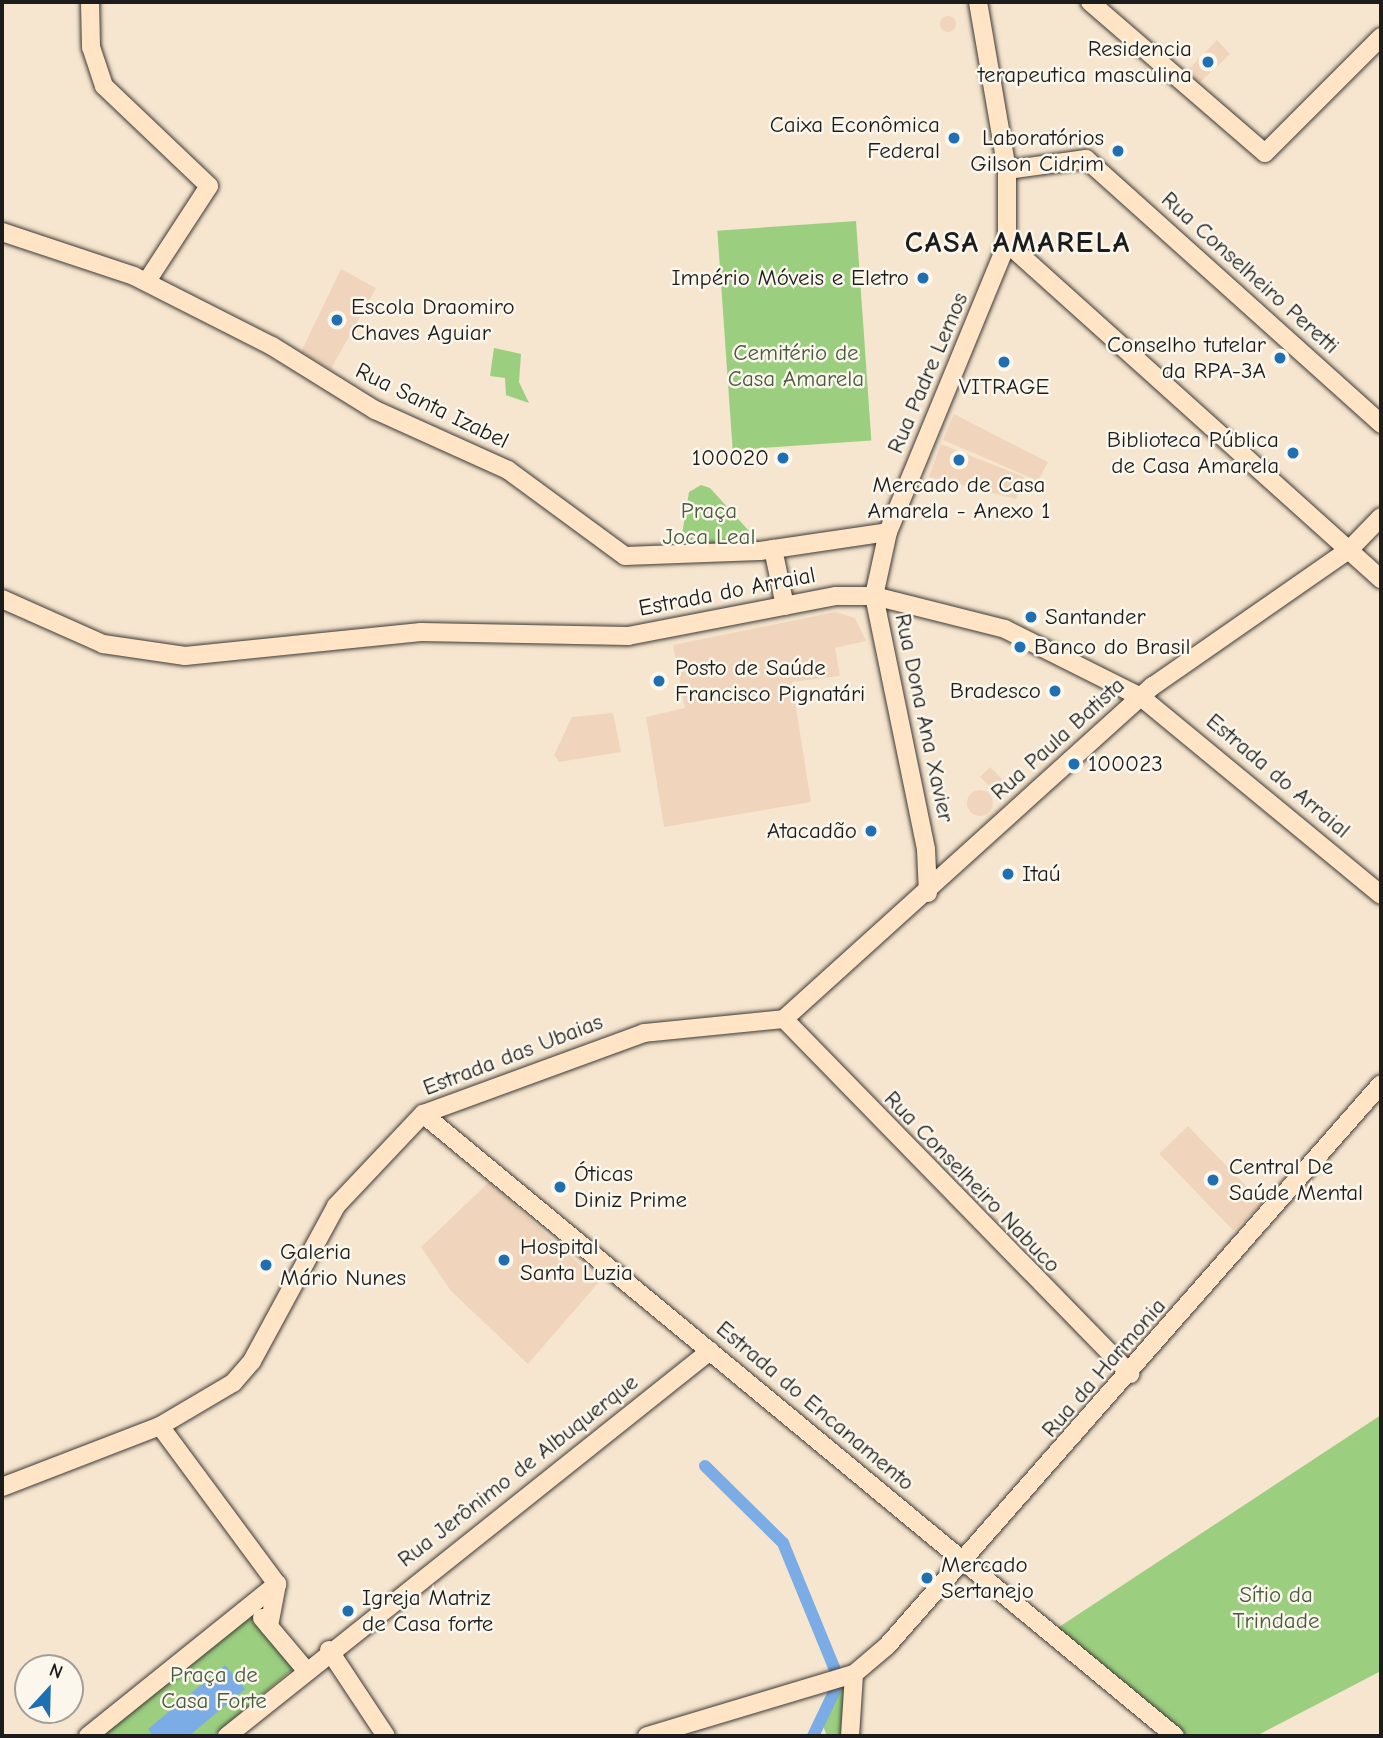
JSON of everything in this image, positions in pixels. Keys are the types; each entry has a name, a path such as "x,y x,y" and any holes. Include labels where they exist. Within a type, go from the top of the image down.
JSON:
{"main road":[{"path":"90,2 91,47 104,86 209,186 147,281"},
{"name":"Rua Padre Lemos","path":"874,596 888,532 1007,243 1007,170 978,2"},
{"path":"1090,2 1265,153 1381,37"},
{"name":"Rua Conselheiro Peretti","path":"1007,170 1086,159 1381,424"},
{"name":"Rua Santa Izabel","path":"2,232 147,281 272,346 375,410 487,458 625,556 669,557 773,550 888,532"},
{"path":"1007,243 1381,579"},
{"name":"Rua Paula Batista","path":"784,1019 928,893 1182,662 1349,550 1381,517"},
{"path":"773,550 785,606"},
{"name":"Estrada do Arraial","path":"2,599 103,644 185,656 421,632 628,636 785,606 874,596 1005,629 1142,697 1381,895"},
{"name":"Rua Dona Ana Xavier","path":"874,596 926,849 928,893"},
{"name":"Rua Dona Ana Xavier","path":"926,849 957,865"},
{"name":"Estrada das Ubaias","path":"2,1487 160,1426 216,1397 252,1362 336,1206 423,1114 644,1033 784,1019"},
{"name":"Rua Conselheiro Nabuco","path":"784,1019 1129,1374"},
{"name":"Rua da Harmonia","path":"854,1674 966,1563 1381,1084"},
{"name":"Estrada do Encanamento","path":"423,1114 1175,1736"},
{"name":"Rua Jerônimo de Albuquerque","path":"228,1736 328,1650 710,1351"},
{"path":"160,1426 277,1584 269,1626"},
{"path":"89,1736 277,1584"},
{"path":"251,1605 305,1669"},
{"path":"328,1650 386,1736"},
{"path":"647,1736 854,1674 850,1736"}],"shaded area":[{"path":"945,16 951,16 956,24 954,30 945,32 940,27 940,21"},
{"name":"Residencia terapeutica masculina","path":"1217,40 1230,54 1197,85 1187,71"},
{"name":"Escola Draomiro Chaves Aguiar","path":"341,269 376,288 331,369 301,352"},
{"path":"954,414 1048,462 1038,481 943,440"},
{"name":"Mercado de Casa Amarela - Anexo 1","path":"941,444 1024,477 1016,499 929,477"},
{"path":"836,612 855,618 866,641 835,648 840,676 792,682 811,802 664,827 646,717 685,708 673,645"},
{"path":"613,713 621,752 559,762 554,755 572,717"},
{"path":"990,767 1011,788 1001,798 980,777"},
{"path":"980,790 989,794 993,803 989,812 980,816 971,812 967,803 971,794"},
{"name":"Central De Saúde Mental","path":"1188,1126 1262,1203 1234,1231 1159,1154"},
{"name":"Hospital Santa Luzia","path":"489,1182 599,1282 528,1364 451,1291 421,1247"}],"green space":[{"name":"Cemitério de Casa Amarela","path":"856,221 871,440 733,450 717,231"},
{"path":"494,348 521,354 519,382 529,403 506,395 505,378 490,376"},
{"name":"Praça Joca Leal","path":"701,485 710,488 759,542 680,547 689,492"},
{"name":"Sítio da Trindade","path":"1381,1415 1381,1671 1256,1736 1185,1736 1056,1629"},
{"name":"Praça de Casa Forte","path":"253,1613 294,1668 213,1736 99,1736"},
{"path":"847,1685 841,1736 827,1736 821,1721 836,1686"}],"water":[{"path":"225,1665 245,1689 189,1736 153,1736 148,1729"}],"waterway":[{"path":"705,1466 783,1543 835,1670"},
{"path":"813,1736 835,1690"}],"place":[{"name":"Residencia terapeutica masculina","path":"1208,62"},
{"name":"Caixa Econômica Federal","path":"954,138"},
{"name":"Laboratórios Gilson Cidrim","path":"1118,151"},
{"name":"Império Móveis e Eletro","path":"923,278"},
{"name":"Escola Draomiro Chaves Aguiar","path":"337,320"},
{"name":"Conselho tutelar da RPA-3A","path":"1280,358"},
{"name":"VITRAGE","path":"1004,362"},
{"name":"Biblioteca Pública de Casa Amarela","path":"1293,453"},
{"name":"100020","path":"783,458"},
{"name":"Mercado de Casa Amarela - Anexo 1","path":"959,460"},
{"name":"Santander","path":"1031,617"},
{"name":"Banco do Brasil","path":"1020,647"},
{"name":"Posto de Saúde Francisco Pignatári","path":"659,681"},
{"name":"Bradesco","path":"1055,691"},
{"name":"100023","path":"1074,764"},
{"name":"Atacadão","path":"871,831"},
{"name":"Itaú","path":"1008,874"},
{"name":"Central De Saúde Mental","path":"1213,1180"},
{"name":"Óticas Diniz Prime","path":"560,1187"},
{"name":"Hospital Santa Luzia","path":"504,1260"},
{"name":"Galeria Mário Nunes","path":"266,1265"},
{"name":"Mercado Sertanejo","path":"927,1578"},
{"name":"Igreja Matriz de Casa forte","path":"348,1611"}],"district":[{"name":"CASA AMARELA","path":"1018,243"}]}
